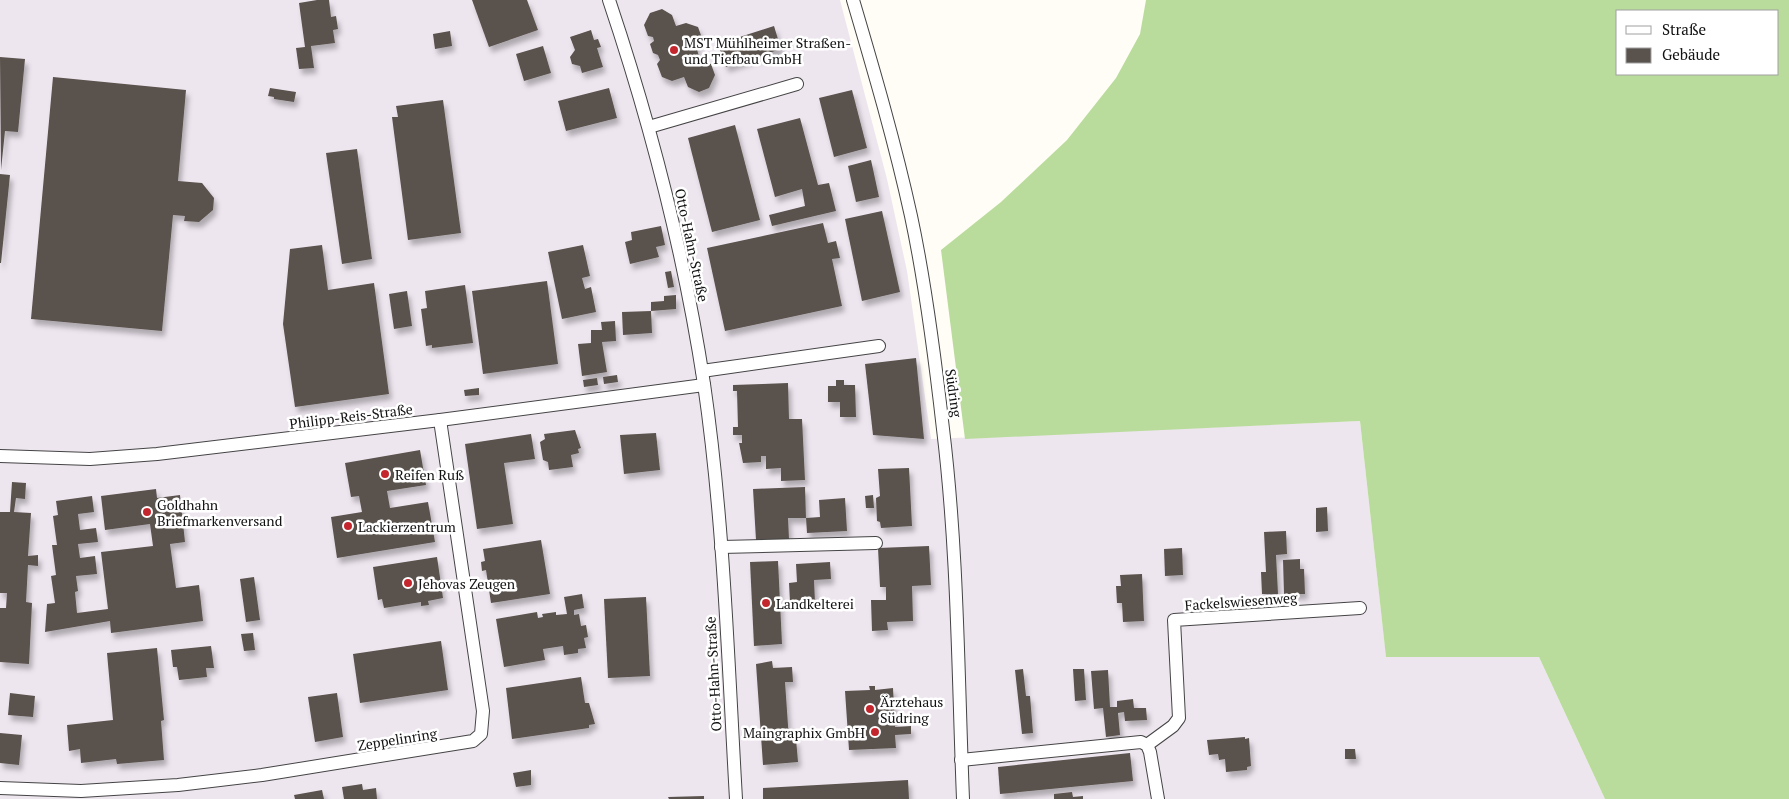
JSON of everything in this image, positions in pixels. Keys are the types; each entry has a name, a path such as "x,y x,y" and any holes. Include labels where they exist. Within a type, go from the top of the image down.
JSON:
{"street":[{"name":"Otto-Hahn-Straße","path":"609,0 649,127 667,197 702,371 717,491 736,799"},
{"name":"Südring","path":"853,0 886,115 909,208 930,331 944,430 953,533 963,799"},
{"path":"649,127 797,84"},
{"path":"702,371 880,346"},
{"name":"Philipp-Reis-Straße","path":"0,456 109,459 440,420 704,385"},
{"name":"Zeppelinring","path":"0,788 81,791 178,785 262,775 473,741 480,734 483,727 483,711 440,420"},
{"path":"720,547 876,543"},
{"name":"Fackelswiesenweg","path":"1147,745 1173,726 1179,718 1174,620 1360,608"},
{"path":"961,760 1136,742 1147,745 1152,758 1158,799"}],"shaded area":[{"path":"0,0 840,0 887,179 907,271 931,439 1360,421 1386,656 1539,657 1605,799 0,799"}],"green space":[{"path":"1146,0 1789,0 1789,799 1605,799 1539,657 1386,657 1360,421 965,439 941,250 1001,202 1067,140 1116,78 1140,34"}],"building":[{"path":"329,0 331,17 336,16 338,29 333,30 335,43 311,46 314,68 299,69 296,48 305,47 299,3"},
{"path":"472,0 527,0 538,30 489,47"},
{"name":"MST Mühlheimer Straßen- und Tiefbau GmbH","path":"662,9 672,15 676,26 686,23 698,27 702,38 696,46 700,60 711,64 715,75 709,88 699,92 688,87 684,77 672,81 662,77 657,64 660,60 658,55 653,53 650,44 654,41 653,37 648,36 644,25 650,13"},
{"path":"774,26 781,49 726,67 718,44"},
{"path":"591,30 594,40 598,39 601,47 597,48 603,67 582,73 580,66 572,64 570,57 575,50 570,37"},
{"path":"450,31 452,46 435,49 433,34"},
{"path":"543,46 551,73 524,81 516,54"},
{"path":"0,57 25,59 18,132 5,131 1,170"},
{"path":"53,77 186,90 178,181 202,183 214,198 213,210 199,222 184,221 185,216 173,215 162,331 31,319"},
{"path":"270,88 296,92 294,102 274,99 274,97 268,96"},
{"path":"609,88 617,118 566,131 558,101"},
{"path":"852,90 867,148 834,157 819,98"},
{"path":"443,100 461,233 408,240 392,117 398,117 396,106"},
{"path":"800,118 818,185 829,183 836,211 772,226 769,215 805,206 802,189 775,197 757,129"},
{"path":"735,125 760,220 712,232 688,138"},
{"path":"357,149 372,259 342,264 326,153"},
{"path":"871,160 879,197 856,202 848,166"},
{"path":"0,174 10,175 1,263 0,263"},
{"path":"882,211 900,292 862,301 845,219"},
{"path":"823,223 828,243 836,241 840,258 832,259 842,306 725,331 707,248"},
{"path":"661,226 665,245 656,247 659,257 630,264 625,242 632,240 631,232"},
{"path":"322,245 328,290 374,283 389,394 295,407 283,324 290,249"},
{"path":"583,245 590,276 582,278 585,289 591,287 596,312 562,319 548,252"},
{"path":"671,271 674,287 668,288 665,272"},
{"path":"547,281 558,364 483,374 472,291"},
{"path":"465,285 473,343 432,348 432,345 426,346 421,309 427,308 425,291"},
{"path":"407,291 412,326 394,329 389,294"},
{"path":"676,295 676,309 651,311 651,302 664,301 664,296"},
{"path":"651,311 652,333 623,335 622,312"},
{"path":"615,321 616,341 602,342 607,372 582,376 578,344 591,343 591,330 602,330 601,322"},
{"path":"916,358 924,439 873,435 865,364"},
{"path":"617,375 618,382 604,384 603,377"},
{"path":"597,378 598,385 584,387 583,380"},
{"path":"836,380 844,380 844,385 855,385 856,417 840,417 840,402 828,402 828,386 836,386"},
{"path":"788,383 789,419 802,419 805,480 781,481 781,468 766,469 766,456 761,456 761,462 743,463 739,443 742,443 742,435 733,435 733,427 738,427 737,391 733,391 733,385"},
{"path":"479,388 479,395 465,396 464,390"},
{"path":"575,430 581,448 578,449 579,453 571,455 573,467 549,470 548,462 543,460 540,442 545,439 544,434"},
{"path":"656,433 660,470 624,474 620,435"},
{"path":"531,434 535,459 504,463 513,524 477,529 465,444"},
{"path":"420,450 426,485 387,491 390,508 428,502 435,542 337,558 331,517 362,512 359,496 351,497 345,463"},
{"path":"909,468 912,526 881,528 880,522 877,521 876,498 880,496 878,469"},
{"path":"12,482 26,483 25,499 16,498 14,512 31,513 28,556 38,555 38,566 28,565 26,602 32,603 29,664 0,662 0,608 6,608 7,593 0,593 0,512 10,512"},
{"path":"805,487 806,518 788,518 789,539 756,540 753,489"},
{"path":"156,489 157,498 180,495 185,542 170,544 176,588 199,585 203,621 111,633 110,621 45,632 47,604 55,603 51,576 56,575 52,545 57,545 53,516 58,515 56,501 92,496 94,512 78,514 80,530 96,528 98,542 78,544 80,558 95,556 97,574 76,576 78,591 75,592 77,613 108,609 101,552 153,546 150,524 105,530 101,496"},
{"path":"873,495 874,508 866,508 865,496"},
{"path":"845,498 847,531 807,533 806,518 820,517 819,500"},
{"path":"1327,507 1328,531 1316,532 1316,508"},
{"path":"1286,531 1287,554 1276,555 1278,594 1262,594 1261,572 1266,572 1264,532"},
{"path":"541,540 550,594 491,603 486,570 482,571 481,562 485,561 483,549"},
{"path":"929,546 931,585 912,586 913,621 887,622 888,630 872,631 871,600 886,600 886,587 880,587 878,548"},
{"path":"1182,548 1183,575 1165,576 1164,549"},
{"name":"Jehovas Zeugen","path":"437,557 443,598 428,601 429,605 421,606 421,602 384,608 382,599 378,600 373,567"},
{"path":"1300,559 1300,569 1304,569 1305,594 1284,594 1283,560"},
{"name":"Landkelterei","path":"778,561 782,644 754,646 750,562"},
{"path":"830,562 831,579 814,580 815,603 790,602 789,583 797,582 796,564"},
{"path":"1142,574 1144,621 1123,622 1122,603 1117,603 1116,586 1121,586 1120,575"},
{"path":"254,577 260,620 246,622 240,579"},
{"path":"582,594 584,608 574,610 574,615 579,614 581,626 586,625 588,637 584,638 586,648 578,649 578,653 564,655 563,646 543,649 545,660 504,667 496,619 537,612 538,618 543,617 542,614 556,612 556,615 567,614 564,597"},
{"path":"646,597 650,676 608,678 604,599"},
{"path":"253,633 255,650 244,651 241,634"},
{"path":"441,641 448,690 360,703 353,654"},
{"path":"211,646 214,668 206,668 207,677 179,680 177,667 173,667 171,650"},
{"path":"157,648 164,720 161,721 164,760 117,764 116,759 81,763 80,749 69,751 67,725 113,720 107,653"},
{"path":"772,661 773,668 792,667 793,682 785,682 789,740 796,739 798,762 763,765 756,664"},
{"path":"1023,669 1026,696 1030,696 1033,733 1022,734 1015,670"},
{"path":"1073,669 1084,669 1086,700 1075,701"},
{"path":"1108,670 1110,707 1117,707 1117,701 1133,699 1134,708 1146,708 1147,720 1125,721 1124,712 1118,713 1120,735 1106,737 1103,708 1094,709 1091,671"},
{"path":"581,677 585,703 589,703 595,724 589,725 589,728 512,739 506,688"},
{"name":"Ärztehaus Südring","path":"869,686 875,686 875,690 893,688 895,727 911,726 911,734 895,735 896,748 849,750 845,691 870,690"},
{"path":"10,693 35,696 33,717 8,715"},
{"path":"337,693 343,737 315,742 308,697"},
{"path":"0,733 22,735 19,765 0,763"},
{"path":"1245,737 1245,739 1249,738 1251,766 1247,767 1247,770 1226,772 1225,759 1219,760 1218,754 1209,755 1207,740"},
{"path":"1345,749 1355,749 1356,759 1345,759"},
{"path":"1130,753 1133,781 1000,794 998,767"},
{"path":"531,770 531,785 516,787 513,773"},
{"path":"908,780 909,799 763,799 763,788"},
{"path":"362,784 363,790 376,788 377,799 344,799 342,787"},
{"path":"322,790 324,799 295,799 294,795"},
{"path":"1072,792 1073,797 1083,796 1083,799 1054,799 1054,794"},
{"path":"704,796 704,799 669,799 668,797"}],"place":[{"name":"MST Mühlheimer Straßen- und Tiefbau GmbH","path":"674,50"},
{"name":"Reifen Ruß","path":"385,474"},
{"name":"Goldhahn Briefmarkenversand","path":"147,512"},
{"name":"Lackierzentrum","path":"348,526"},
{"name":"Jehovas Zeugen","path":"408,583"},
{"name":"Landkelterei","path":"766,603"},
{"name":"Ärztehaus Südring","path":"870,709"},
{"name":"Maingraphix GmbH","path":"875,732"}]}
